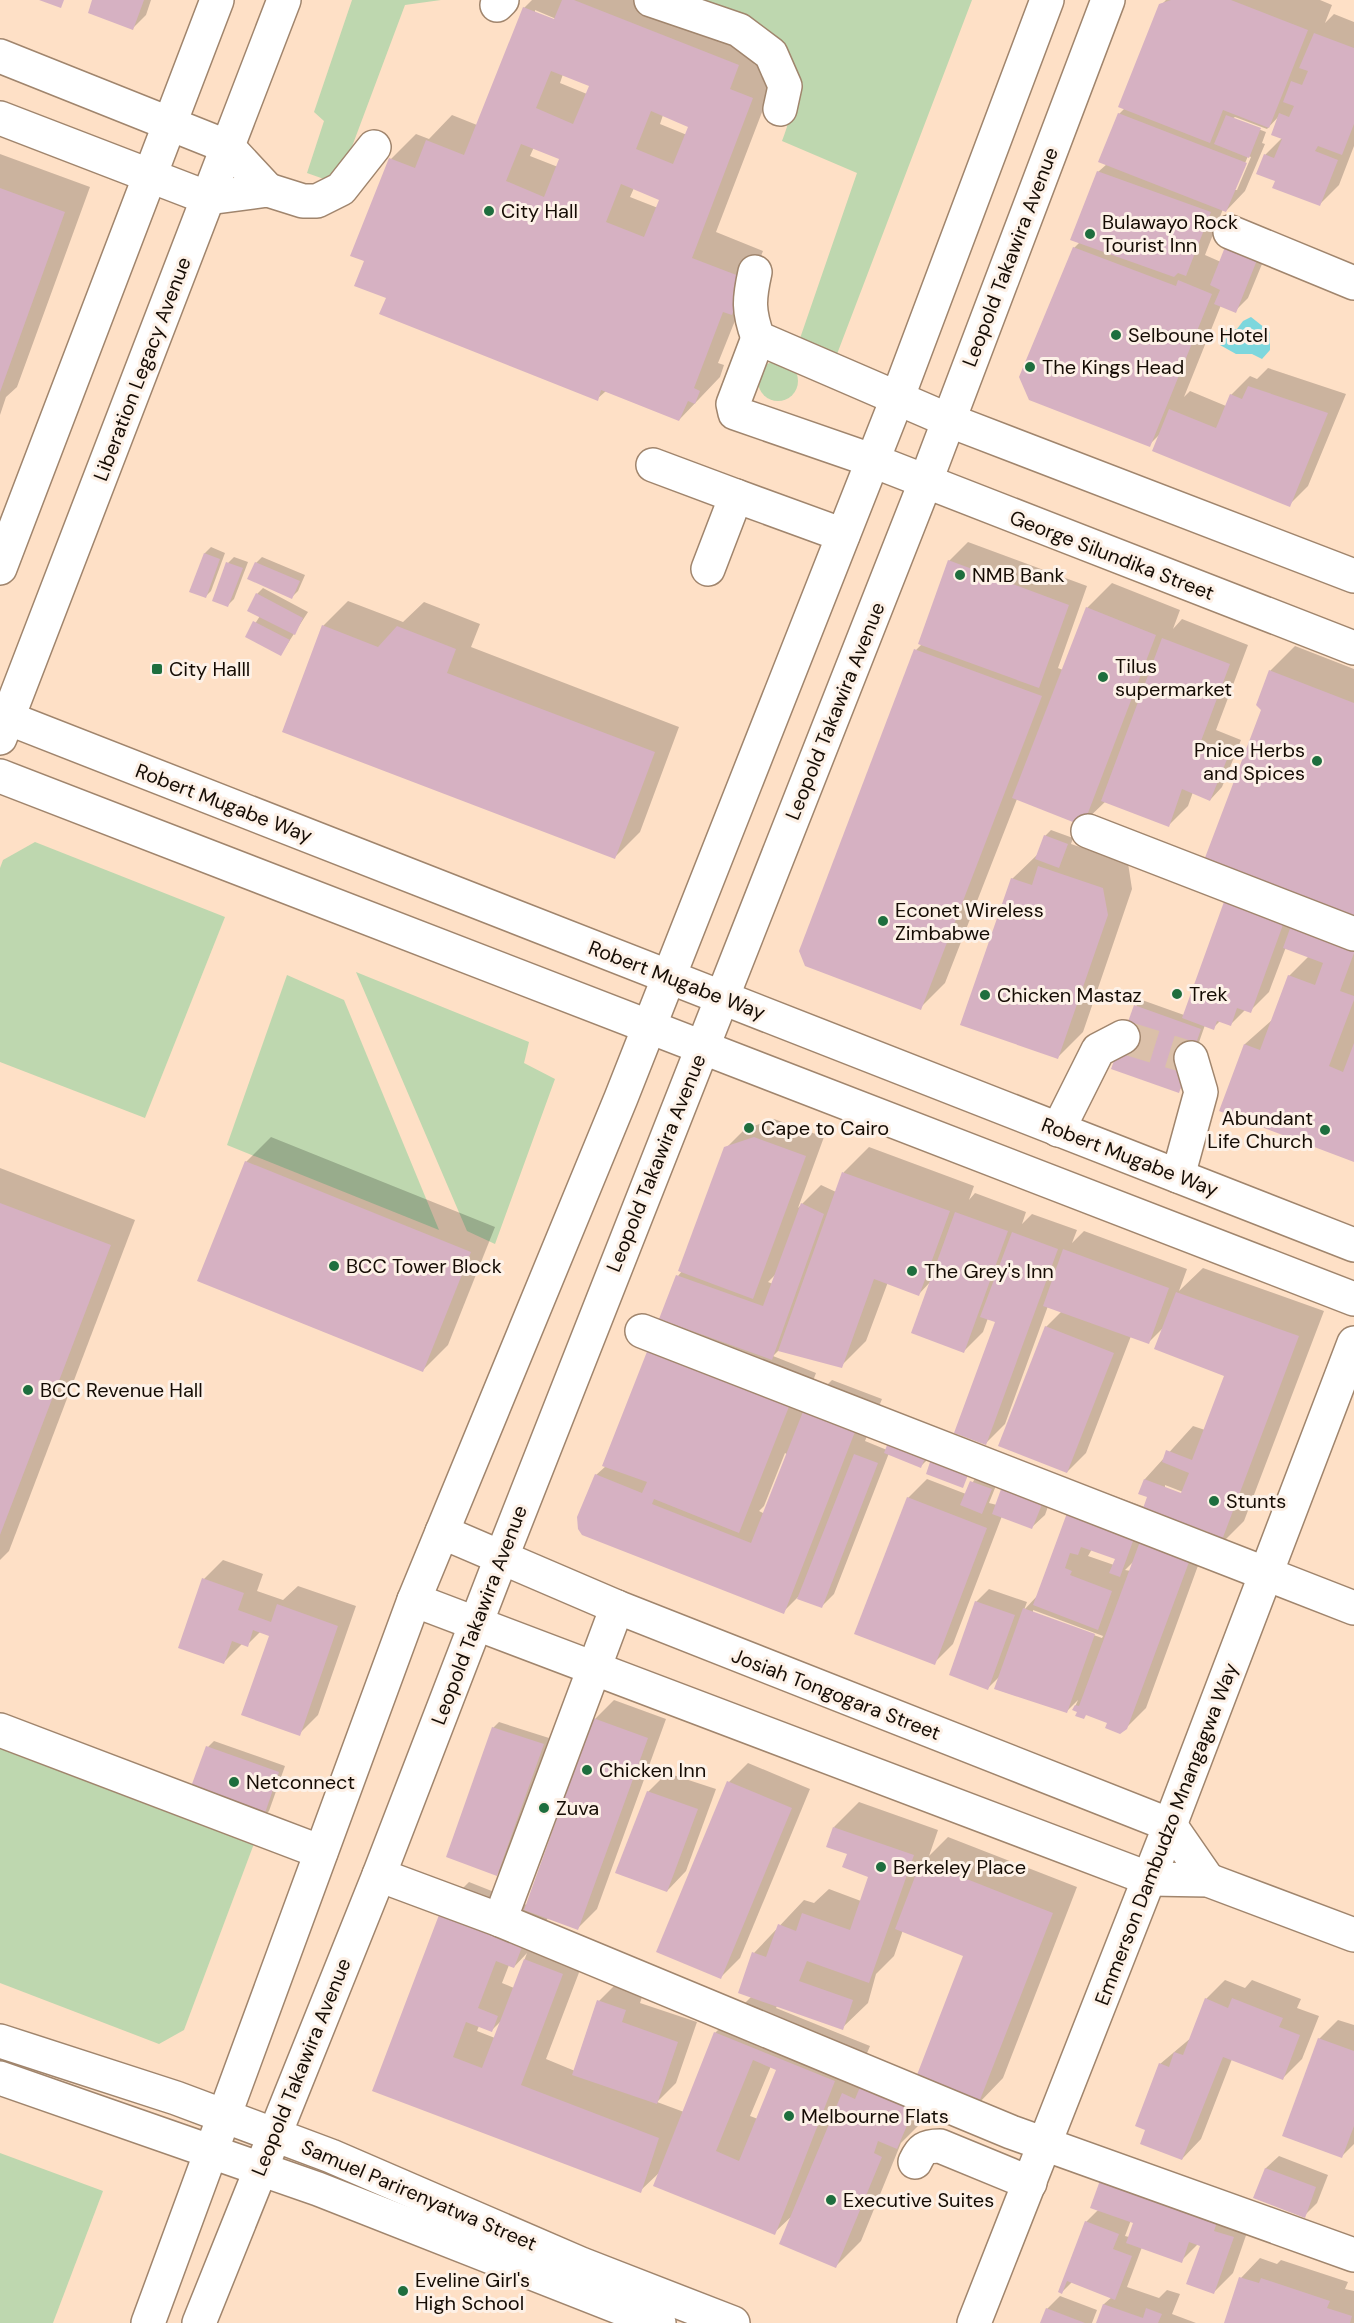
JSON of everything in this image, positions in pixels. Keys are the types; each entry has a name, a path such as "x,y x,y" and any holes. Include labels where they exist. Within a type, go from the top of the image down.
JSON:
{"main road":[{"path":"0,568 218,0"},
{"name":"Liberation Legacy Avenue","path":"3,724 284,0"},
{"path":"651,0 740,30 771,54 785,86 780,109"},
{"path":"148,2323 414,1600 669,977 871,460 897,399 1047,0"},
{"name":"Leopold Takawira Avenue","path":"199,2323 379,1875 501,1556 925,483 1108,0"},
{"path":"0,56 228,147 268,190"},
{"path":"0,117 208,198 268,190 303,201 317,201 341,189 374,147"},
{"path":"1230,232 1354,283"},
{"path":"755,272 749,299 752,321 759,338 948,420 1354,576"},
{"name":"George Silundika Street","path":"759,338 733,404 735,413 871,460 925,483 1354,648"},
{"path":"653,465 843,535"},
{"path":"708,569 736,496"},
{"name":"Robert Mugabe Way","path":"3,724 669,977 1354,1245"},
{"path":"0,776 1354,1299"},
{"path":"1088,831 1354,934"},
{"path":"1059,1130 1098,1050 1123,1037"},
{"path":"1178,1176 1201,1092 1191,1058"},
{"path":"642,1331 1354,1608"},
{"name":"Emmerson Dambudzo Mnangagwa Way","path":"974,2323 1150,1879 1354,1343"},
{"name":"Josiah Tongogara Street","path":"442,1532 617,1607 1170,1825"},
{"path":"414,1600 1150,1879 1208,1880 1354,1935"},
{"path":"500,1920 617,1607"},
{"path":"0,1730 321,1852"},
{"path":"1170,1825 1208,1880"},
{"path":"379,1875 500,1920 1045,2144 1354,2255"},
{"name":"Samuel Parirenyatwa Street","path":"0,2041 224,2116 332,2156 581,2264 734,2323"},
{"name":"Samuel Parirenyatwa Street","path":"0,2078 260,2168 659,2323"},
{"path":"915,2163 920,2150 927,2146 940,2146 1029,2183"}],"green space":[{"path":"352,0 441,0 405,5 338,184 307,173 324,121 314,112"},
{"path":"682,0 972,0 834,362 796,350 857,173 782,141 792,104 786,46 740,21"},
{"path":"778,361 792,367 798,381 792,395 778,401 764,395 758,381 764,367"},
{"path":"35,842 225,917 145,1118 0,1062 0,868 3,860"},
{"path":"356,972 529,1042 524,1063 555,1079 495,1244 467,1231"},
{"path":"287,975 344,1000 439,1230 227,1145"},
{"path":"0,1745 255,1841 184,2030 159,2044 0,1983"},
{"path":"0,2153 103,2191 53,2323 0,2323"}],"water":[{"path":"1251,317 1270,332 1270,350 1262,359 1252,354 1236,354 1220,345 1222,331 1237,329 1243,321"}],"building":[{"path":"39,0 64,0 61,8"},
{"path":"92,0 144,0 133,30 88,13"},
{"name":"City Hall","path":"562,0 574,0 739,65 730,89 753,98 692,258 739,276 733,293 739,295 732,315 723,312 694,388 700,391 695,404 688,401 679,421 601,390 598,401 379,314 386,298 354,286 364,261 350,256 389,158 415,168 426,140 464,155 523,7 554,19","holes":["551,71 589,86 573,124 536,108","651,111 688,127 673,164 636,149","521,144 559,159 544,197 506,181","621,184 659,200 644,237 606,222"]},
{"path":"1171,0 1231,0 1308,30 1269,128 1223,110 1210,143 1118,107 1159,4"},
{"path":"1314,33 1354,48 1354,124 1342,155 1318,146 1315,151 1338,160 1320,206 1272,188 1275,181 1256,174 1264,154 1274,158 1282,139 1271,135 1279,113 1289,117 1294,106 1283,102 1291,81 1302,85 1308,71 1299,68"},
{"path":"1118,113 1247,163 1226,212 1098,162"},
{"path":"1226,115 1261,128 1249,158 1214,144"},
{"path":"1097,171 1211,212 1186,276 1178,273 1174,277 1070,240"},
{"path":"0,188 65,212 0,392"},
{"name":"Selboune Hotel","path":"1073,247 1176,286 1178,280 1212,294 1150,447 1029,400 1019,377"},
{"path":"1225,247 1257,260 1236,313 1214,304 1220,290 1210,285"},
{"path":"1248,386 1328,413 1290,507 1152,451 1169,409 1216,428 1230,394 1242,399"},
{"path":"204,553 220,559 206,598 189,592"},
{"path":"948,560 1069,605 1039,688 918,644"},
{"path":"226,562 243,568 228,607 212,601"},
{"path":"255,562 300,581 292,599 247,579"},
{"path":"256,593 303,618 295,635 247,611"},
{"path":"1086,607 1156,635 1083,826 1012,798"},
{"path":"253,621 290,640 281,656 245,637"},
{"path":"322,625 378,647 397,626 456,649 447,673 655,752 615,859 282,732"},
{"path":"1162,638 1230,664 1201,741 1230,752 1210,801 1182,789 1169,827 1101,801"},
{"path":"914,649 1042,696 921,1010 805,966 799,951"},
{"path":"1269,670 1354,703 1354,921 1203,863 1261,710 1256,705"},
{"path":"1044,835 1068,844 1059,868 1035,859"},
{"path":"1038,866 1103,888 1108,915 1058,1059 960,1025 1011,878 1032,885"},
{"path":"1225,899 1284,922 1251,1013 1237,1008 1231,1026 1217,1021 1214,1030 1182,1018"},
{"path":"1293,920 1354,942 1354,953 1340,991 1354,996 1354,1000 1329,1066 1343,1072 1354,1043 1354,1162 1219,1111 1244,1044 1260,1050 1288,975 1315,985 1323,963 1283,948"},
{"path":"1134,1005 1201,1029 1179,1093 1111,1069"},
{"path":"754,1137 806,1156 753,1299 678,1271 724,1147"},
{"name":"BCC Tower Block","path":"245,1161 471,1252 423,1372 197,1281"},
{"path":"842,1172 950,1211 919,1296 874,1279 842,1368 778,1351"},
{"name":"BCC Revenue Hall","path":"0,1203 111,1245 0,1535"},
{"path":"801,1203 824,1214 772,1360 659,1319 676,1275 763,1306"},
{"path":"955,1212 1008,1231 964,1353 911,1333"},
{"path":"1012,1232 1058,1249 986,1445 954,1433 995,1322 980,1317"},
{"path":"1063,1249 1169,1288 1149,1344 1043,1306"},
{"path":"1176,1292 1299,1336 1219,1548 1204,1542 1208,1532 1162,1515 1159,1521 1141,1514 1147,1497 1138,1494 1144,1479 1181,1493 1189,1473 1162,1462 1166,1450 1192,1460 1224,1376 1154,1349"},
{"path":"1045,1326 1114,1353 1067,1473 998,1446"},
{"path":"650,1344 792,1399 739,1533 654,1499 652,1504 751,1543 806,1404 858,1424 784,1614 582,1535 578,1529 577,1517 595,1474 642,1493 647,1482 602,1466"},
{"path":"891,1435 928,1450 921,1468 884,1453"},
{"path":"933,1453 971,1467 963,1488 926,1474"},
{"path":"854,1454 878,1463 822,1608 797,1599"},
{"path":"970,1481 992,1489 982,1514 960,1505"},
{"path":"1004,1481 1045,1497 1032,1529 992,1514"},
{"path":"907,1497 987,1528 935,1665 854,1634"},
{"path":"1070,1505 1137,1530 1120,1577 1109,1573 1115,1559 1081,1547 1078,1555 1070,1553 1065,1568 1072,1571 1070,1575 1112,1591 1098,1630 1033,1605"},
{"path":"1142,1536 1192,1554 1127,1729 1120,1734 1105,1728 1107,1723 1086,1715 1084,1719 1075,1716 1077,1712 1072,1710 1075,1705 1079,1706"},
{"path":"202,1578 244,1593 238,1610 271,1622 277,1604 338,1626 300,1736 241,1715 269,1636 253,1630 248,1647 232,1641 224,1664 178,1648"},
{"path":"975,1601 1015,1615 988,1690 949,1675"},
{"path":"1023,1608 1095,1634 1067,1713 994,1689"},
{"path":"593,1718 648,1738 578,1930 524,1910"},
{"path":"492,1727 544,1744 497,1876 446,1857"},
{"name":"Netconnect","path":"206,1746 279,1772 263,1819 189,1792"},
{"path":"727,1781 792,1808 721,1979 656,1952"},
{"path":"647,1791 698,1809 667,1892 615,1873"},
{"path":"833,1827 914,1855 869,1983 807,1961 799,1981 853,2000 843,2030 738,1993 752,1952 766,1957 778,1924 796,1931 802,1913 850,1930 868,1877 842,1867 847,1854 826,1847"},
{"path":"921,1861 1053,1913 978,2105 915,2080 963,1956 895,1929"},
{"path":"442,1907 525,1939 514,1968 496,1961 478,2008 498,2016 492,2032 466,2022 453,2057 482,2068 524,1959 563,1974 521,2085 659,2138 641,2193 372,2091"},
{"path":"1205,1998 1228,2008 1232,1998 1283,2018 1279,2027 1300,2035 1283,2080 1223,2057 1182,2160 1140,2144 1145,2130 1135,2126 1159,2063 1169,2067 1174,2052 1183,2055"},
{"path":"597,2000 626,2010 622,2022 678,2042 657,2104 572,2075"},
{"name":"Melbourne Flats","path":"714,2032 835,2081 775,2235 653,2186","holes":["753,2060 776,2070 739,2161 716,2151"]},
{"path":"1318,2038 1354,2051 1354,2126 1342,2158 1282,2136"},
{"name":"Executive Suites","path":"860,2087 914,2109 897,2149 878,2141 874,2153 882,2157 836,2268 779,2244 842,2093 855,2099"},
{"path":"1265,2168 1316,2187 1305,2218 1253,2198"},
{"path":"1102,2175 1219,2216 1214,2231 1234,2237 1214,2294 1186,2284 1200,2246 1189,2242 1182,2263 1126,2243 1133,2223 1090,2208"},
{"path":"1085,2221 1119,2234 1113,2249 1132,2256 1115,2300 1067,2281 1062,2294 1058,2292"},
{"path":"1239,2277 1259,2283 1261,2278 1330,2301 1327,2308 1352,2316 1350,2323 1224,2323"},
{"path":"1103,2304 1143,2318 1146,2308 1162,2314 1158,2323 1096,2323"},
{"path":"1046,2308 1085,2323 1040,2323"}],"tunnel":[{"path":"1123,1037 1191,1058"}],"place":[{"name":"City Hall","path":"489,211"},
{"name":"Bulawayo Rock Tourist Inn","path":"1090,234"},
{"name":"Selboune Hotel","path":"1116,335"},
{"name":"The Kings Head","path":"1030,367"},
{"name":"NMB Bank","path":"960,575"},
{"name":"City Halll","path":"157,669"},
{"name":"Tilus supermarket","path":"1103,677"},
{"name":"Pnice Herbs and Spices","path":"1317,761"},
{"name":"Econet Wireless Zimbabwe","path":"883,921"},
{"name":"Trek","path":"1177,994"},
{"name":"Chicken Mastaz","path":"985,995"},
{"name":"Cape to Cairo","path":"749,1128"},
{"name":"Abundant Life Church","path":"1325,1130"},
{"name":"BCC Tower Block","path":"334,1266"},
{"name":"The Grey's Inn","path":"912,1271"},
{"name":"BCC Revenue Hall","path":"28,1390"},
{"name":"Stunts","path":"1214,1501"},
{"name":"Chicken Inn","path":"587,1770"},
{"name":"Netconnect","path":"234,1782"},
{"name":"Zuva","path":"544,1808"},
{"name":"Berkeley Place","path":"881,1867"},
{"name":"Melbourne Flats","path":"789,2116"},
{"name":"Executive Suites","path":"831,2200"},
{"name":"Eveline Girl's High School","path":"403,2291"}]}
